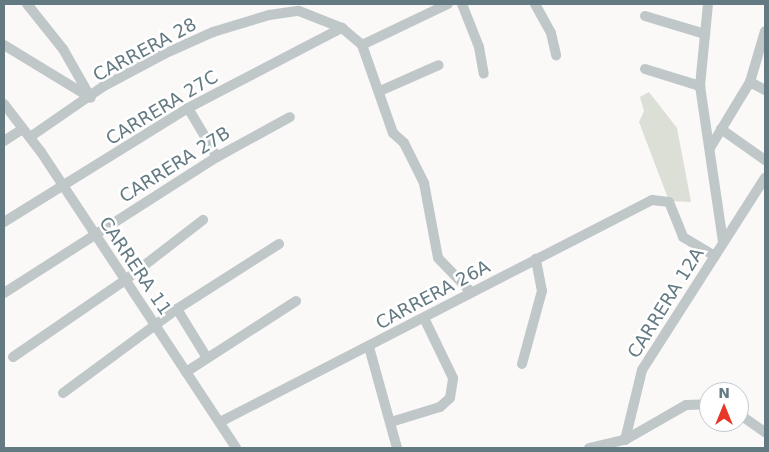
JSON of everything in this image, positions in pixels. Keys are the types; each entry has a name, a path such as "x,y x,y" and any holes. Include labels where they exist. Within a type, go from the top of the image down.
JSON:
{"street":[{"path":"26,4 63,49 91,98"},
{"path":"448,4 362,45 380,91 393,133 404,143 424,183 438,258 471,292"},
{"path":"462,4 479,47 484,74"},
{"path":"535,4 551,33 556,55"},
{"path":"708,4 700,86 723,242"},
{"name":"CARRERA 28","path":"30,136 91,98 104,86 164,54 213,32 269,15 299,11 342,28 362,45"},
{"path":"645,16 705,34"},
{"name":"CARRERA 27C","path":"4,222 64,187 188,108 342,28"},
{"path":"710,148 750,82 765,31"},
{"path":"4,45 91,98"},
{"path":"380,91 440,65"},
{"path":"645,69 700,86"},
{"path":"750,82 765,90"},
{"name":"CARRERA 11","path":"4,104 21,130 30,136 93,235 236,448"},
{"path":"188,108 217,157"},
{"name":"CARRERA 27B","path":"4,293 217,157 290,117"},
{"path":"722,129 765,160"},
{"path":"4,141 21,130"},
{"name":"CARRERA 12A","path":"624,440 642,370 765,178"},
{"name":"CARRERA 26A","path":"220,422 325,365 369,347 471,292 652,200 662,199 668,202 682,237 715,256"},
{"path":"12,358 124,280 203,220"},
{"path":"62,393 177,309 279,244"},
{"path":"522,364 542,291 536,259"},
{"path":"186,372 296,300"},
{"path":"177,309 208,358"},
{"path":"391,422 440,407 450,398 453,378 424,318"},
{"path":"369,347 391,422 396,448"},
{"path":"589,448 624,440 686,405 699,404"},
{"path":"749,421 765,432"}],"shaded area":[{"path":"649,92 677,128 691,202 669,201 639,122 644,111 640,97"}]}
